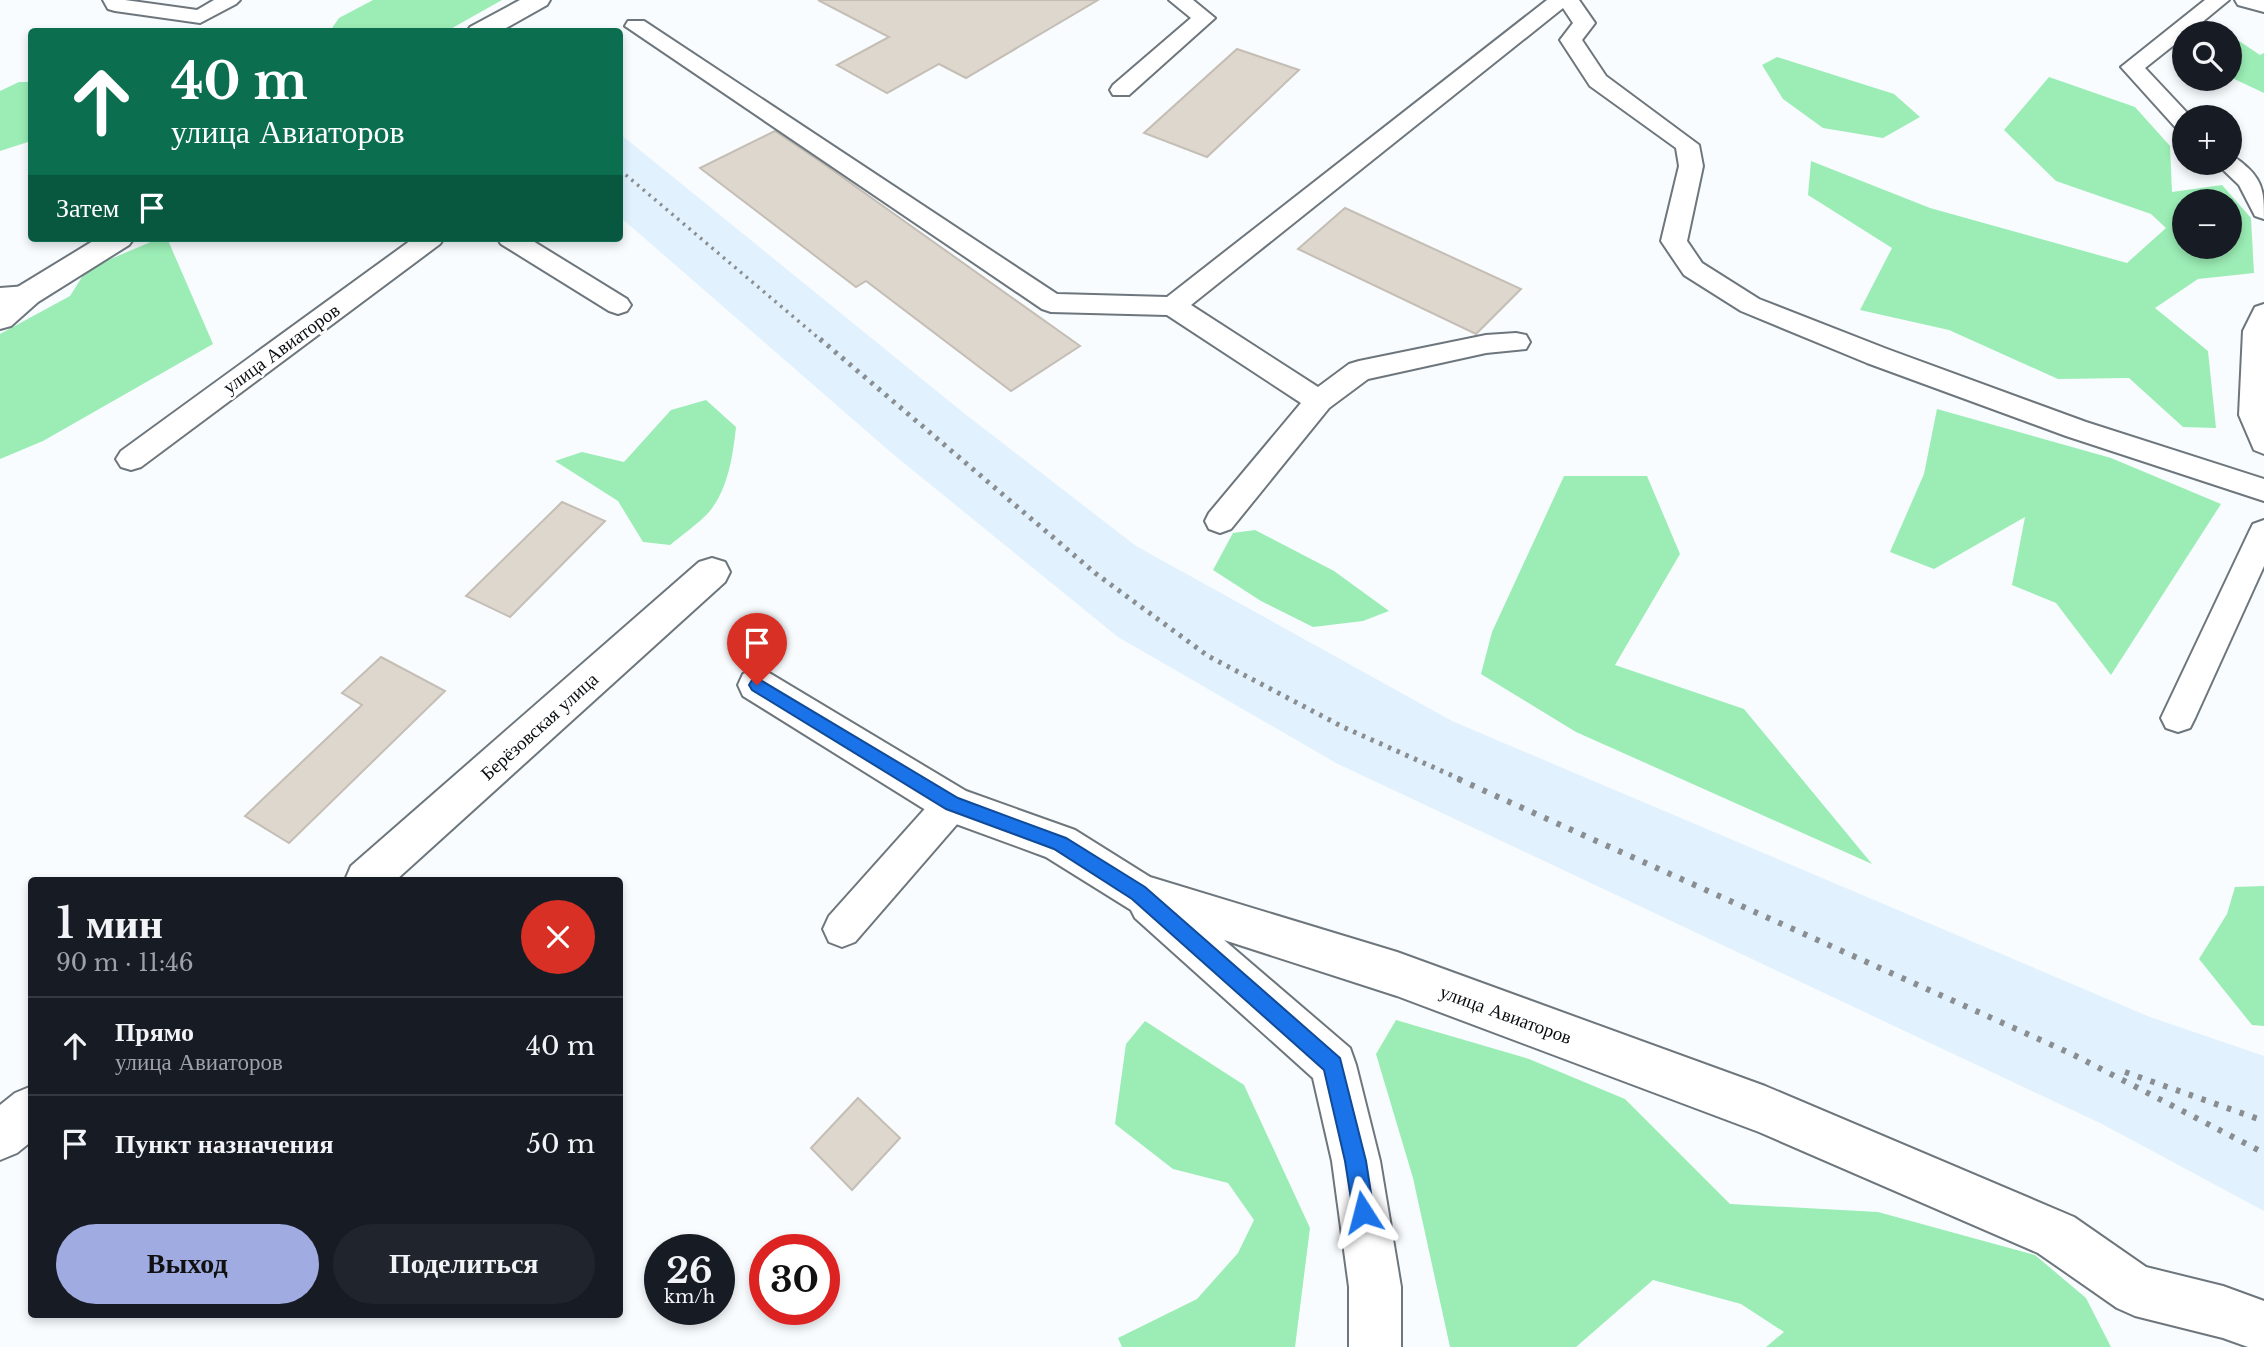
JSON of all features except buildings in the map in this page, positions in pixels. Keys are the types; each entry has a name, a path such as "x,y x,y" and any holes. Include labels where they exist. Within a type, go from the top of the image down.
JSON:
{"street":[{"path":"486,28 538,0"},
{"path":"2247,0 2264,5"},
{"path":"0,319 13,296 112,242"},
{"name":"Берёзовская улица","path":"369,877 712,572"},
{"name":"улица Авиаторов","path":"757,685 952,804 1060,844 1139,893 1397,974 1765,1110 2056,1235 2135,1290 2222,1312 2264,1327"},
{"path":"1139,893 1333,1065 1356,1161 1375,1287 1375,1347"},
{"path":"0,1136 28,1113"}],"lane":[{"path":"114,0 115,5 200,17 229,0"},
{"path":"1121,90 1204,18 1180,0"},
{"path":"1173,306 1560,0"},
{"path":"1567,0 1584,23 1571,40 1598,81 1687,145 1691,166 1674,241 1693,269 1750,305 1877,356 2076,429 2264,490"},
{"path":"2172,110 2132,67 2218,0"},
{"path":"636,26 1051,303 1173,306 1319,401"},
{"path":"2242,175 2249,181 2264,211"},
{"name":"улица Авиаторов","path":"131,459 426,242"},
{"path":"516,242 618,305"},
{"path":"2264,313 2257,331 2253,415 2264,443"},
{"path":"1220,521 1319,401 1359,371 1486,344 1516,342"},
{"path":"2178,718 2264,532"},
{"path":"842,929 952,804"}],"shaded area":[{"path":"623,136 965,414 1136,546 1452,721 2150,1017 2264,1056 2264,1211 2102,1124 1336,763 1118,637 894,455 623,220"}],"green space":[{"path":"373,0 502,0 452,28 332,28 339,18"},
{"path":"2242,43 2260,55 2264,53 2264,93 2242,83"},
{"path":"1777,57 1894,94 1920,117 1883,138 1823,128 1783,99 1762,65"},
{"path":"2049,77 2135,107 2170,146 2172,259 2242,259 2242,208 2251,218 2254,273 2198,279 2155,308 2208,351 2216,428 2183,427 2129,378 2058,379 1949,330 1860,310 1892,248 1808,195 1811,161 1930,208 2127,263 2166,228 2151,214 2056,181 2004,130"},
{"path":"19,82 28,82 28,142 0,151 0,91"},
{"path":"2222,185 2226,189 2193,189"},
{"path":"151,242 169,242 213,344 43,441 0,459 0,334 70,296 87,269"},
{"path":"706,400 736,427 728,472 721,493 709,512 670,545 643,542 618,501 555,461 582,452 624,462 671,410"},
{"path":"1937,409 2111,458 2221,504 2111,675 2056,603 2012,585 2025,517 1934,569 1890,552 1924,474"},
{"path":"1564,476 1647,476 1680,554 1615,665 1744,709 1872,864 1576,732 1481,674 1492,632"},
{"path":"1255,530 1334,571 1389,611 1363,621 1313,627 1261,601 1213,570 1233,533"},
{"path":"2264,886 2264,1026 2252,1025 2199,959 2227,914 2235,887"},
{"path":"1396,1020 1529,1059 1625,1099 1730,1204 1878,1212 2035,1255 2086,1298 2111,1347 1766,1347 1784,1332 1741,1304 1653,1280 1576,1347 1450,1347 1413,1178 1376,1054"},
{"path":"1145,1021 1244,1085 1310,1228 1295,1347 1122,1347 1118,1338 1197,1299 1238,1253 1254,1220 1228,1183 1173,1169 1115,1124 1126,1044"}],"railway":[{"path":"623,173 822,341"},
{"path":"820,339 1095,573 1208,656 1343,727 1462,780"},
{"path":"1458,779 2072,1054 2264,1153"},
{"path":"2125,1072 2264,1121"}],"route":[{"path":"757,685 952,804 1060,844 1139,893 1333,1065 1356,1161 1363,1212"}]}
